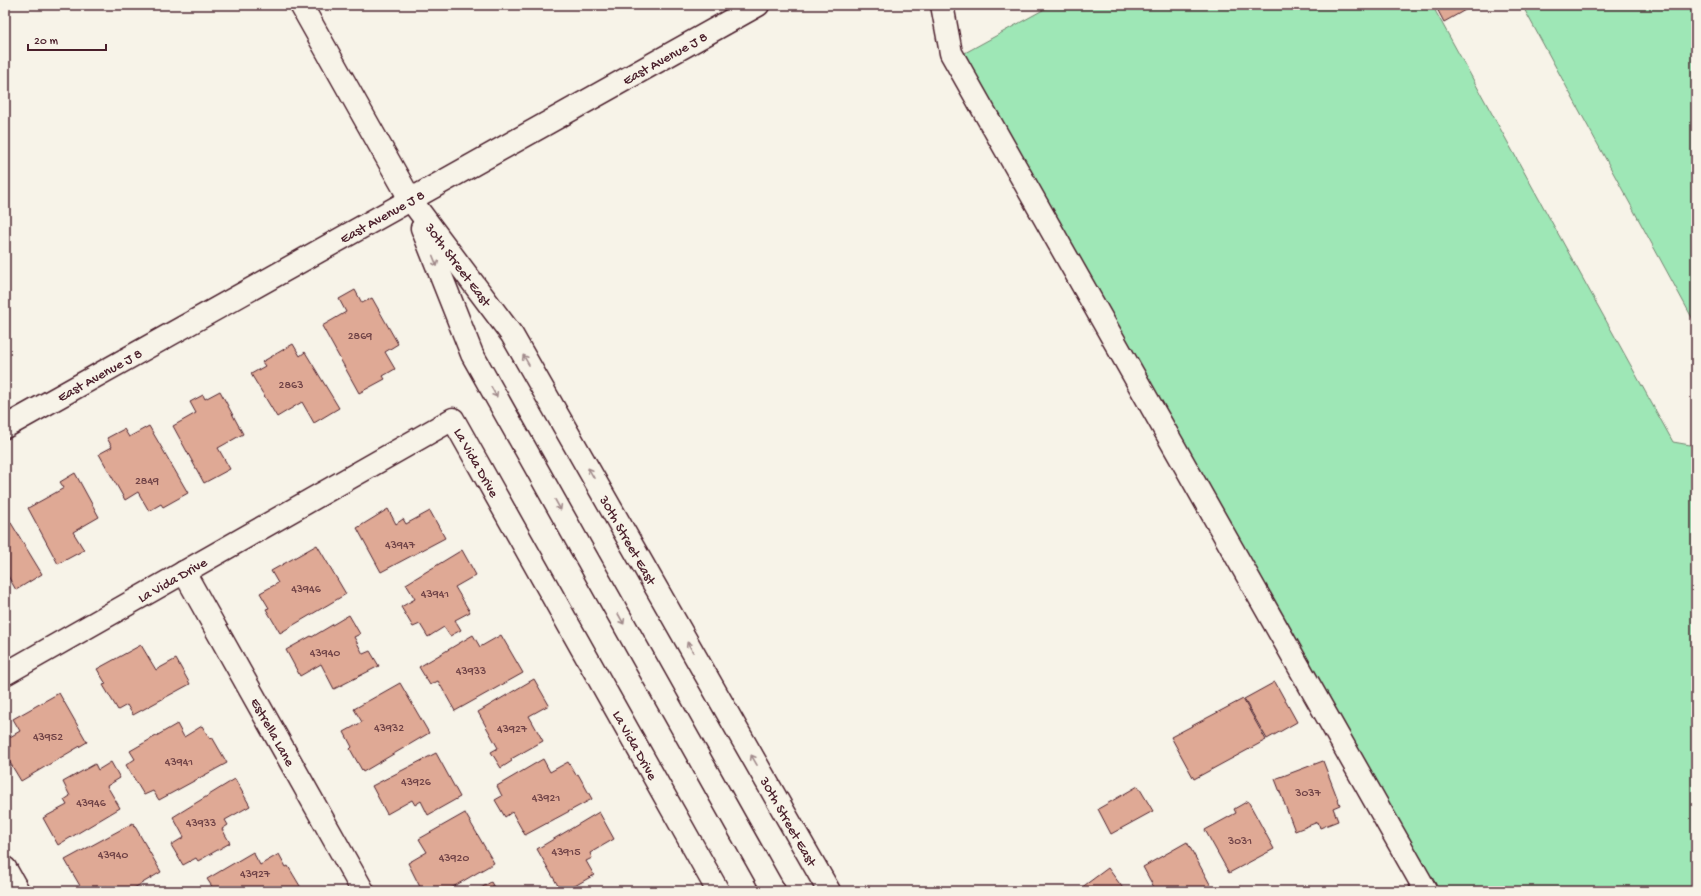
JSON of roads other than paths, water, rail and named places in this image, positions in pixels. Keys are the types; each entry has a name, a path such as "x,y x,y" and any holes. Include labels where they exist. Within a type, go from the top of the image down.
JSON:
{"street":[{"name":"30th Street East","path":"301,5 410,199 472,354 774,891"},
{"name":"East Avenue J 8","path":"5,427 758,5"},
{"path":"942,5 951,53 1426,891"},
{"name":"30th Street East","path":"410,199 512,335 829,891"},
{"name":"La Vida Drive","path":"5,674 453,420 718,891"},
{"name":"Estrella Lane","path":"184,572 363,891"},
{"path":"5,868 18,891"}]}
